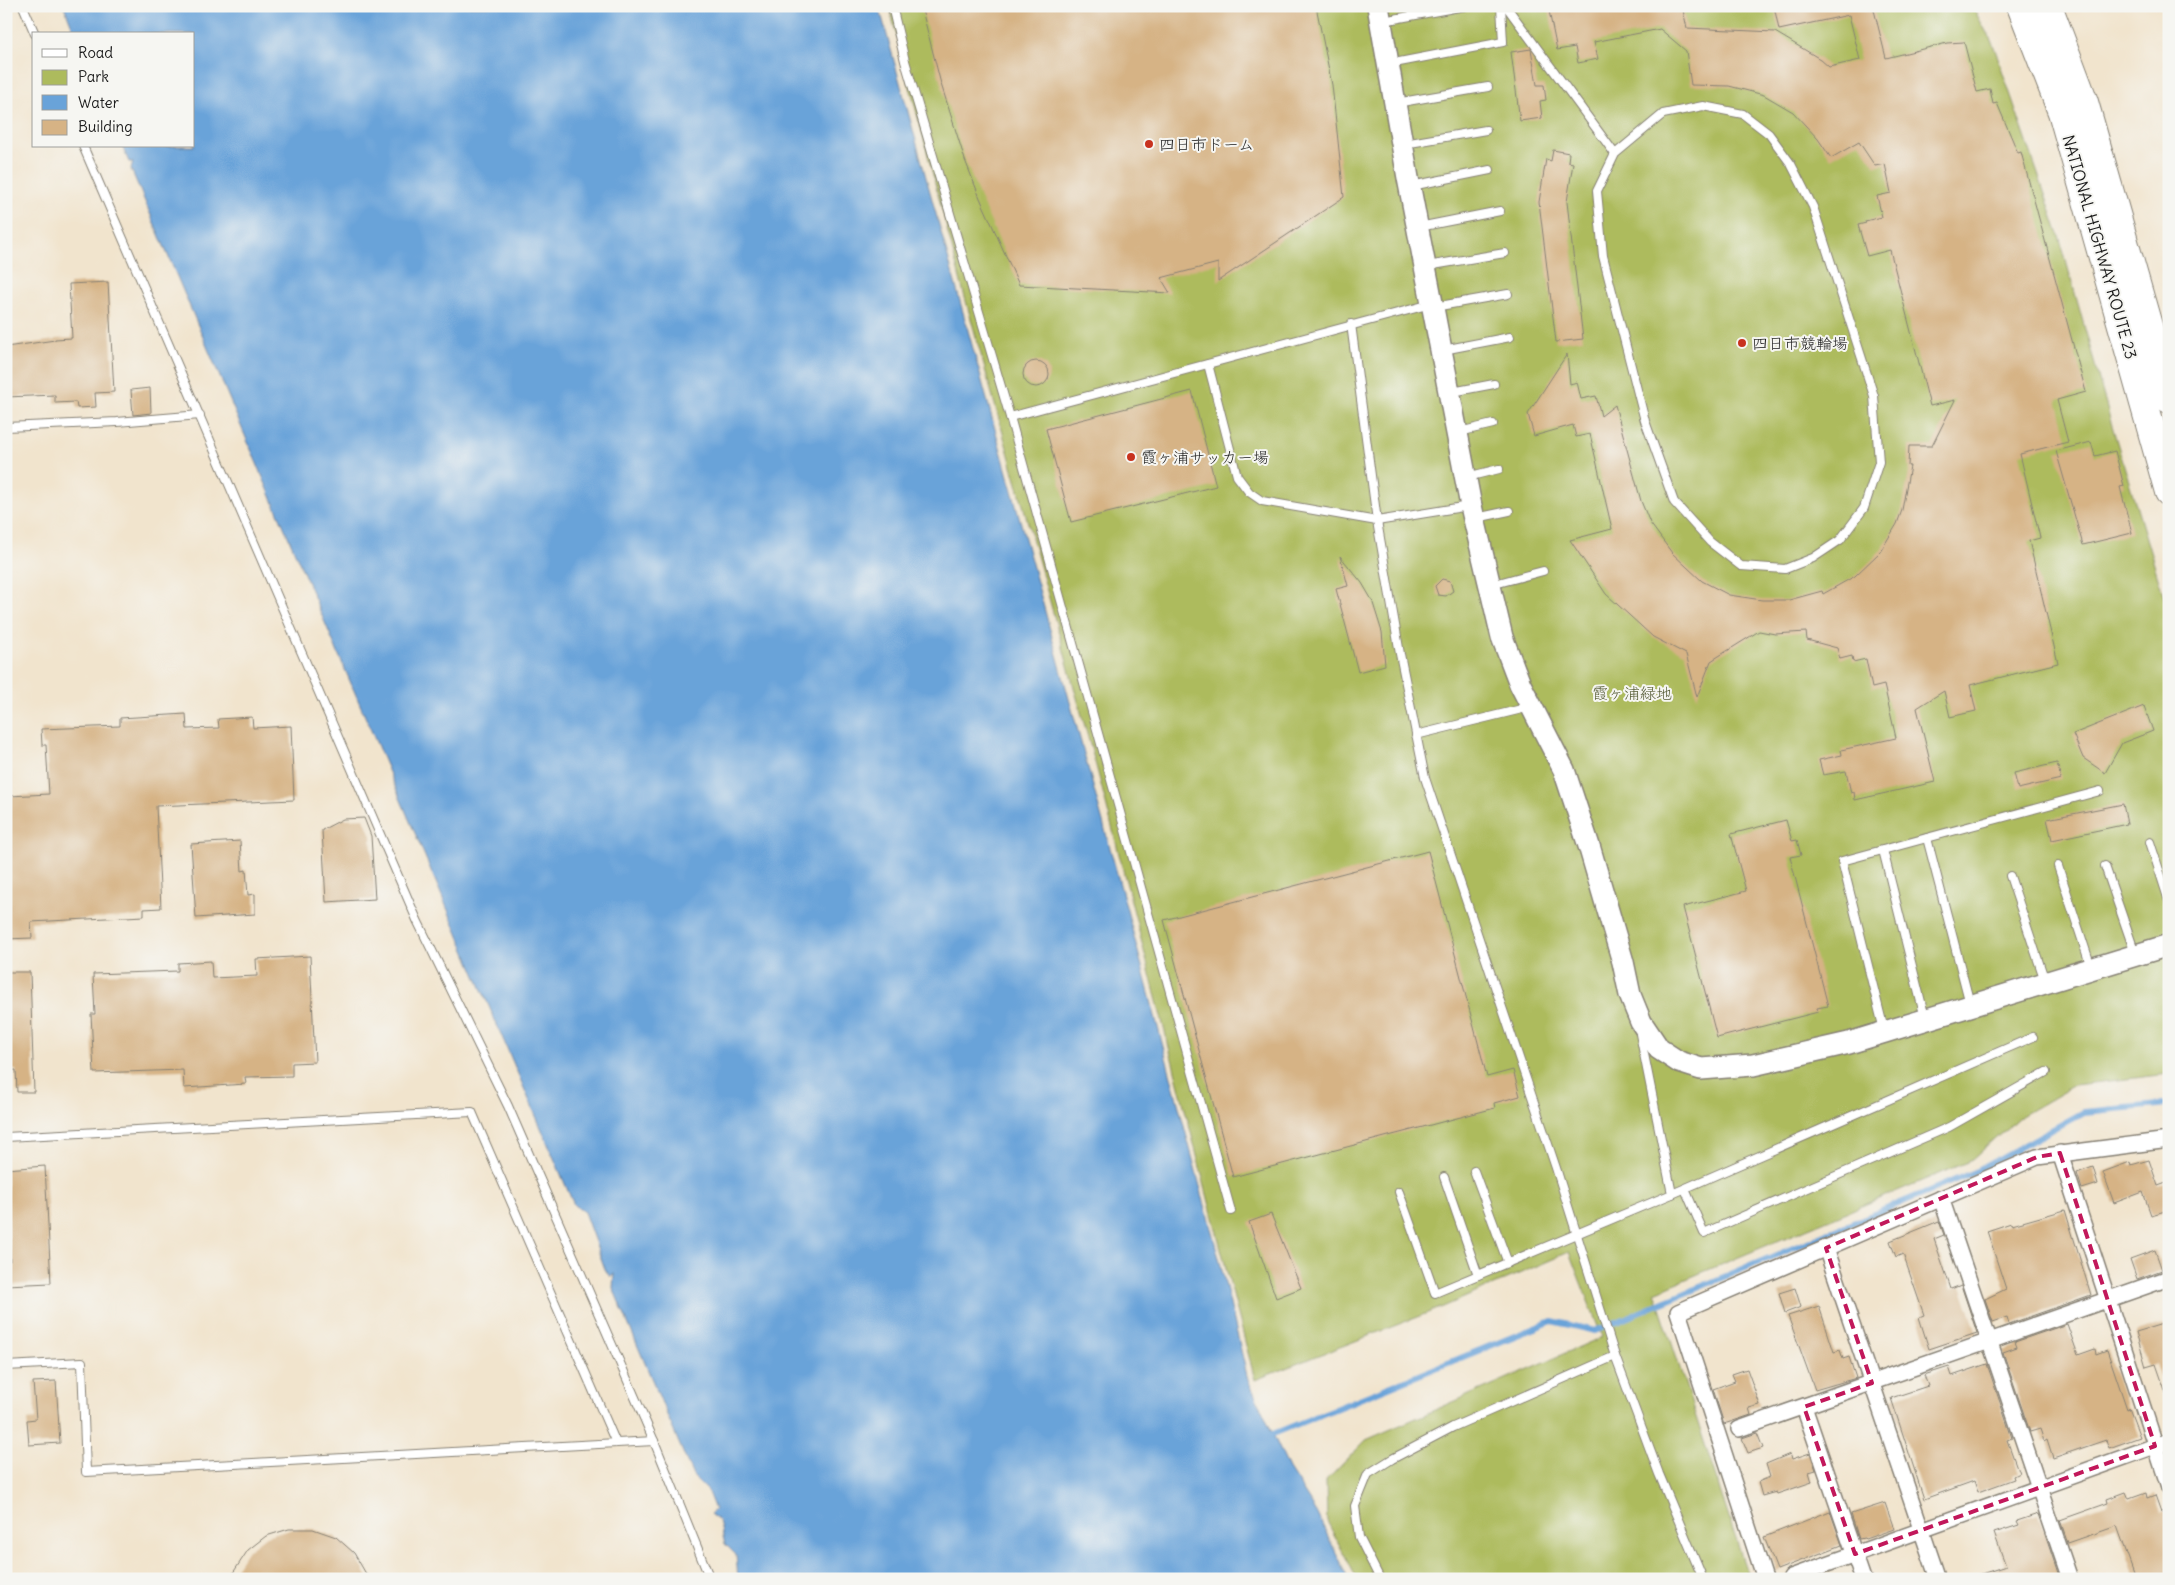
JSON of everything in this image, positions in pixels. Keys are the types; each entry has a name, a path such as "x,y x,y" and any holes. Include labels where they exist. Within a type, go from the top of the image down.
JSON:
{"highway":[{"name":"NATIONAL HIGHWAY ROUTE 23","path":"2021,6 2064,121 2169,492"},
{"name":"NATIONAL HIGHWAY ROUTE 23","path":"2051,12 2084,102 2169,399"}],"street":[{"path":"1380,14 1409,186 1465,477 1502,637 1520,684 1564,770 1590,849 1635,1007 1641,1022 1659,1048 1679,1062 1701,1069 1753,1065 1849,1043 2169,945"},
{"path":"1765,1579 1678,1312 2037,1157 2169,1140"},
{"path":"2060,1153 2108,1300 2162,1444 2169,1487"},
{"path":"1941,1198 2070,1579"},
{"path":"1826,1248 1938,1579"},
{"path":"1739,1429 2169,1278"},
{"path":"1804,1407 1863,1579"},
{"path":"1791,1577 2162,1444"}],"lane":[{"path":"23,6 34,32"},
{"path":"892,6 905,61 1010,417 1231,1211"},
{"path":"1380,14 1464,6"},
{"path":"1389,64 1502,42 1501,6"},
{"path":"1506,6 1615,154"},
{"path":"1396,104 1488,87"},
{"path":"1703,106 1743,114 1769,134 1791,164 1813,207 1874,396 1879,462 1864,508 1840,540 1813,558 1785,569 1741,566 1710,542 1674,502 1645,422 1603,256 1597,191 1615,154 1663,114 1703,106"},
{"path":"1402,144 1486,130"},
{"path":"84,148 418,920 508,1106 654,1441 710,1579"},
{"path":"1409,186 1490,170"},
{"path":"1417,227 1500,211"},
{"path":"1425,267 1505,253"},
{"path":"1010,417 1351,324 1432,306 1508,294"},
{"path":"1351,324 1377,521 1425,778 1580,1244 1615,1356 1659,1474 1703,1579"},
{"path":"1441,350 1510,337"},
{"path":"1208,364 1237,476 1249,492 1262,501 1377,521 1472,512 1508,511"},
{"path":"1450,392 1494,384"},
{"path":"6,428 200,415"},
{"path":"1457,433 1493,424"},
{"path":"1465,477 1499,469"},
{"path":"1489,585 1543,571"},
{"path":"1416,736 1532,707"},
{"path":"1884,1032 1842,861 2100,791"},
{"path":"1927,838 1971,1006"},
{"path":"2150,842 2169,901"},
{"path":"1883,850 1926,1020"},
{"path":"2058,866 2092,969"},
{"path":"2105,866 2136,955"},
{"path":"2010,876 2046,983"},
{"path":"1635,1007 1672,1194"},
{"path":"1399,1192 1435,1293 1685,1189 2033,1038"},
{"path":"1685,1189 1704,1233 1949,1127 2046,1072"},
{"path":"6,1137 472,1112 616,1443"},
{"path":"1474,1171 1508,1263"},
{"path":"1444,1177 1478,1275"},
{"path":"1380,1579 1359,1537 1356,1506 1368,1474 1392,1459 1453,1427 1615,1356"},
{"path":"6,1366 82,1362 86,1472 654,1441"}],"highlighted area":[{"path":"2060,1153 2155,1446 1855,1554 1804,1407 1872,1383 1826,1248 2037,1157"}],"green space":[{"name":"霞ヶ浦緑地","path":"889,6 1972,6 1993,44 2058,232 2110,419 2169,614 2169,1074 2075,1085 2018,1118 1972,1160 1655,1292 1749,1579 1357,1579 1327,1521 1326,1481 1366,1440 1602,1337 1569,1252 1443,1307 1255,1380 1098,773 964,294"}],"water":[{"path":"64,6 879,6 1127,910 1221,1266 1248,1380 1289,1469 1313,1506 1349,1579 738,1579 736,1555 725,1544 719,1521 710,1514 715,1510 708,1492 693,1476 613,1288 614,1273 610,1277 605,1269 584,1212 574,1205 131,169 133,162 129,162 123,148 195,148 195,32 74,32"}],"building":[{"name":"四日市ドーム","path":"921,6 1316,6 1332,85 1344,197 1218,281 1218,263 1161,278 1170,293 1019,285 965,160 941,84"},
{"path":"1548,6 1682,6 1687,28 1775,32 1820,59 1829,67 1860,60 1849,15 1779,30 1774,6 1873,6 1886,58 1947,43 1964,42 1977,92 1990,89 1993,104 1997,103 2018,153 2021,152 2086,392 2057,400 2068,442 2020,454 2040,538 2029,541 2058,663 1970,685 1976,711 1950,717 1944,691 1917,708 1935,782 1855,800 1854,792 1851,793 1846,771 1823,775 1819,760 1842,755 1841,750 1896,738 1884,685 1872,688 1866,659 1853,662 1852,656 1840,659 1837,648 1807,640 1806,632 1775,634 1759,631 1711,661 1697,697 1686,654 1653,637 1606,594 1570,540 1612,529 1590,434 1576,437 1573,425 1534,436 1528,414 1567,354 1570,384 1577,382 1581,399 1596,396 1601,416 1615,405 1641,501 1650,523 1672,553 1702,581 1729,595 1762,600 1789,600 1822,591 1823,594 1855,576 1880,552 1897,524 1902,510 1910,466 1908,466 1909,446 1932,446 1955,400 1930,406 1890,250 1867,256 1858,225 1866,223 1865,221 1882,217 1877,196 1891,193 1885,164 1875,166 1859,142 1831,158 1818,139 1793,112 1764,95 1729,86 1691,85 1686,51 1660,29 1594,42 1598,59 1578,63 1575,47 1557,50"},
{"path":"1531,49 1537,85 1544,85 1546,100 1540,101 1542,118 1520,121 1511,52"},
{"path":"1553,150 1569,153 1568,162 1573,163 1567,202 1583,339 1556,342 1539,202 1546,159 1551,161"},
{"path":"108,282 114,392 95,393 96,407 77,408 76,402 55,403 55,395 6,397 6,347 72,338 69,284"},
{"path":"1036,361 1045,365 1049,374 1045,383 1036,387 1027,383 1023,374 1027,365"},
{"path":"150,388 151,413 133,415 131,390"},
{"name":"霞ヶ浦サッカー場","path":"1192,391 1216,486 1071,522 1046,429"},
{"path":"2091,442 2095,456 2115,451 2124,486 2120,487 2132,533 2083,545 2056,451"},
{"path":"1340,556 1362,583 1372,600 1382,632 1385,665 1358,672 1336,589 1348,586"},
{"path":"1442,579 1450,581 1453,591 1446,596 1438,595 1435,586"},
{"path":"2144,706 2153,731 2122,743 2105,773 2083,758 2073,734"},
{"path":"186,714 187,729 219,728 218,719 252,717 253,728 291,726 294,800 156,806 161,908 144,909 144,916 31,922 32,938 6,939 6,840 9,840 7,809 9,809 9,796 49,794 46,745 42,745 41,729 120,726 120,718"},
{"path":"2057,763 2061,779 2018,789 2014,773"},
{"path":"2123,804 2127,824 2052,840 2047,819"},
{"path":"364,818 371,836 375,899 326,902 322,830 343,819"},
{"path":"1786,820 1792,841 1797,840 1801,855 1790,857 1828,1006 1817,1008 1818,1012 1717,1038 1683,907 1746,891 1731,834"},
{"path":"240,841 242,871 246,870 248,895 255,894 255,914 196,918 191,844"},
{"path":"1428,851 1487,1077 1513,1070 1520,1096 1494,1103 1495,1108 1233,1177 1164,920"},
{"path":"310,956 315,1062 292,1063 292,1076 245,1077 246,1084 184,1088 183,1070 94,1073 91,1014 95,1014 93,974 178,971 178,963 211,961 212,978 257,976 256,959"},
{"path":"6,972 30,972 34,1092 17,1092 16,1070 6,1071"},
{"path":"2149,1160 2158,1186 2169,1182 2169,1210 2151,1215 2143,1192 2114,1203 2103,1172 2130,1162 2131,1165"},
{"path":"45,1166 51,1283 6,1285 6,1261 10,1261 6,1169"},
{"path":"2093,1167 2098,1184 2082,1189 2077,1173"},
{"path":"2065,1210 2091,1295 2009,1324 2007,1317 1993,1322 1985,1299 2006,1289 1987,1231"},
{"path":"1271,1214 1301,1288 1276,1298 1249,1222"},
{"path":"1939,1221 1944,1235 1934,1239 1951,1289 1961,1285 1977,1333 1929,1349 1919,1317 1924,1315 1903,1254 1896,1257 1890,1241"},
{"path":"2155,1250 2162,1270 2137,1279 2130,1259"},
{"path":"1795,1288 1801,1307 1785,1313 1779,1293"},
{"path":"1819,1306 1834,1352 1840,1350 1843,1359 1849,1357 1856,1378 1815,1390 1788,1316"},
{"path":"2169,1322 2169,1393 2166,1393 2156,1364 2146,1367 2136,1332"},
{"path":"2067,1324 2078,1355 2095,1349 2096,1354 2107,1350 2127,1409 2129,1408 2140,1437 2109,1448 2106,1440 2053,1458 2047,1439 2044,1441 2040,1429 2030,1432 2003,1352 2017,1347 2015,1342"},
{"path":"1987,1364 2012,1438 2007,1440 2019,1473 2013,1476 2014,1479 1978,1492 1974,1481 1924,1499 1891,1398 1928,1386 1924,1375 1949,1367 1952,1376"},
{"path":"1747,1369 1760,1405 1749,1408 1751,1415 1724,1424 1713,1389 1735,1381 1732,1374"},
{"path":"56,1381 60,1443 29,1445 27,1420 36,1419 33,1382"},
{"path":"1757,1433 1763,1448 1748,1453 1742,1438"},
{"path":"1810,1453 1816,1470 1809,1472 1812,1482 1777,1494 1776,1492 1762,1496 1758,1482 1770,1477 1766,1464 1790,1454 1792,1459"},
{"path":"2126,1492 2129,1499 2146,1493 2147,1498 2155,1495 2161,1512 2166,1511 2169,1520 2169,1579 2136,1579 2117,1526 2068,1543 2060,1520 2108,1503 2107,1499"},
{"path":"1885,1503 1894,1529 1865,1539 1859,1539 1851,1514"},
{"path":"1830,1511 1842,1545 1777,1570 1764,1537"},
{"path":"2038,1514 2060,1579 1976,1579 1975,1576 2006,1566 1994,1533 2019,1525 2017,1521"},
{"path":"289,1529 313,1529 336,1537 354,1553 369,1579 229,1579 248,1550 266,1536"}],"waterway":[{"path":"1273,1434 1552,1321 1595,1331 1979,1170 2084,1112 2169,1104"}],"place":[{"name":"四日市ドーム","path":"1149,144"},
{"name":"四日市競輪場","path":"1742,343"},
{"name":"霞ヶ浦サッカー場","path":"1131,457"}]}
